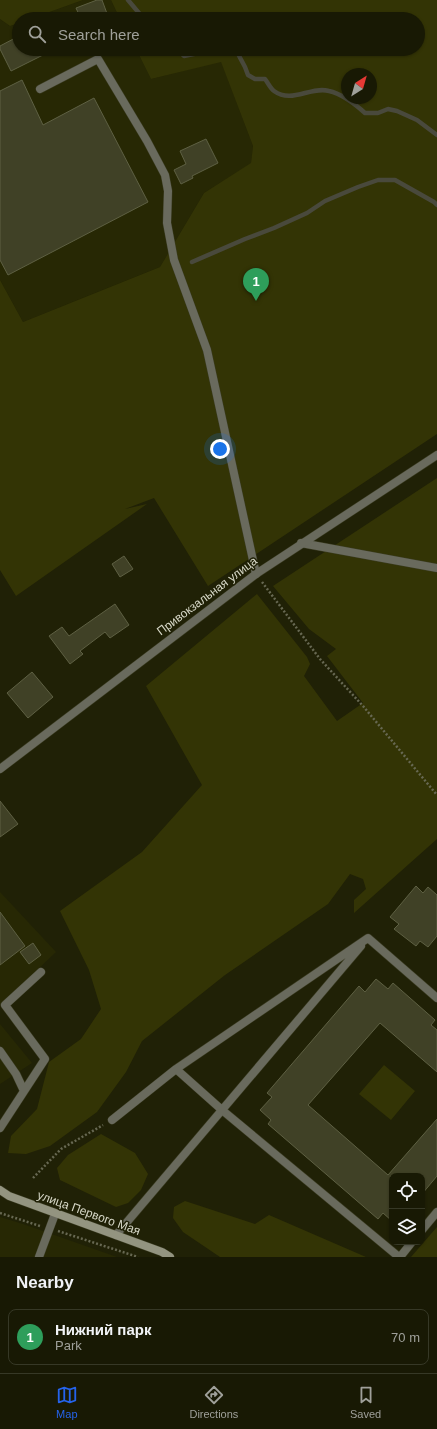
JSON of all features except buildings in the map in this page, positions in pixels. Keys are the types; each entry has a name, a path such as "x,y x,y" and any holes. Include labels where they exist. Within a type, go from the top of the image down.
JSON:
{"main road":[{"name":"улица Первого Мая","path":"0,1190 9,1196 162,1252 170,1257"}],"street":[{"path":"40,89 98,59 147,141 165,175 168,191 166,224 174,260 207,350 256,574"},
{"name":"Привокзальная улица","path":"0,769 256,574 437,454"},
{"path":"301,543 437,568"},
{"path":"368,938 437,998"},
{"path":"112,1120 176,1069 368,938"},
{"path":"116,1235 368,938"},
{"path":"0,1128 45,1059 4,1005 41,972"},
{"path":"0,1051 16,1074 24,1091"},
{"path":"176,1069 222,1110 399,1257 409,1245"},
{"path":"425,1226 437,1212"},
{"path":"40,1257 55,1214"}],"path":[{"path":"256,574 320,659 363,706 437,795"},
{"path":"33,1178 61,1148 112,1120"},
{"path":"0,1213 138,1257"}],"shaded area":[{"path":"0,0 83,0 50,12 12,12 12,25 10,26 0,19"},
{"path":"83,0 111,0 117,12 50,12"},
{"path":"111,0 437,0 437,434 208,586 154,498 125,509 147,504 16,596 0,570 0,280 23,322 160,267 204,193 251,163 253,146 221,62 151,79 140,56 425,56 425,12 117,12"},
{"path":"0,19 10,26 12,25 12,56 140,56 151,79 221,61 253,146 251,164 204,193 160,267 23,322 0,280"},
{"path":"437,478 437,839 354,913 354,900 366,889 363,879 350,874 328,904 225,975 142,1041 126,1072 97,1112 50,1146 26,1154 8,1153 11,1136 37,1109 49,1062 81,1039 101,1009 89,970 60,911 142,852 202,785 146,686 257,594 307,657 310,664 304,676 337,721 363,703 327,656 336,649 309,629 273,586"},
{"path":"0,892 56,952 0,1005"},
{"path":"0,1024 32,1063 0,1084"},
{"path":"384,1065 415,1091 391,1120 359,1094"},
{"path":"101,1134 135,1153 148,1174 141,1190 128,1203 116,1207 60,1180 57,1168 68,1155"},
{"path":"185,1201 255,1224 269,1215 366,1257 220,1257 183,1232 173,1218 174,1207"},
{"path":"0,1217 23,1224 117,1257 0,1257"},
{"path":"437,1227 437,1257 411,1257 421,1245 425,1245 425,1241"}],"waterway":[{"path":"128,0 138,12"},
{"path":"239,56 248,75 255,79 265,79 273,90 281,95 288,96 322,90 334,92 353,103 365,113 378,113 388,109 397,111 417,120 437,135"},
{"path":"192,262 307,213 325,201 378,180 395,180 437,205"}],"place":[{"name":"Нижний парк","path":"256,301"}]}
